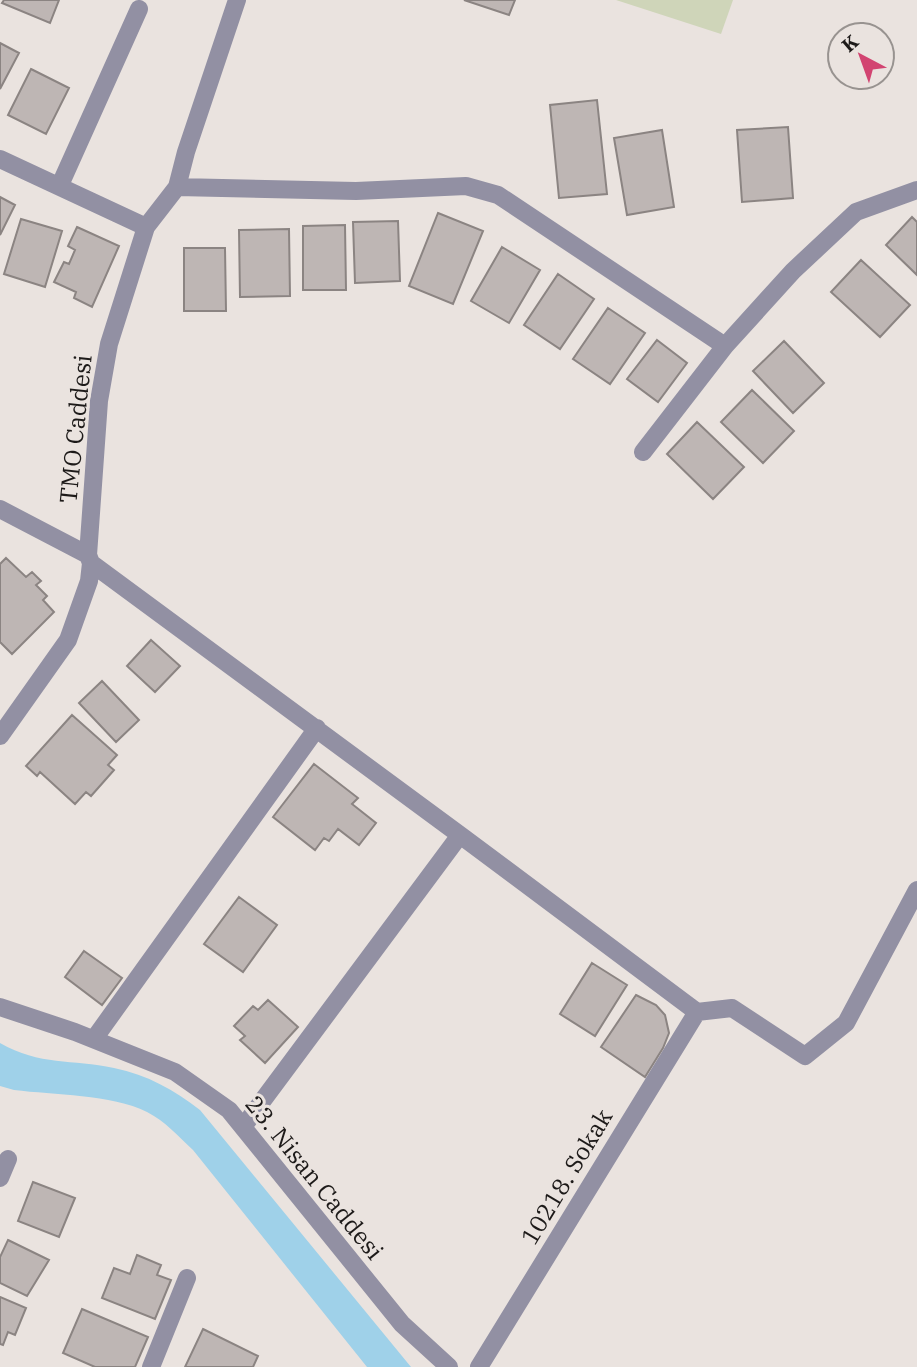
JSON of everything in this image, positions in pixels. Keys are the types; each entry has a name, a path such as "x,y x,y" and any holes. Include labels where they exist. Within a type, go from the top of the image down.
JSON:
{"street":[{"name":"TMO Caddesi","path":"0,736 68,640 89,581 99,401 109,344 146,228 177,187 237,0"},
{"path":"60,185 139,9"},
{"path":"0,159 60,185 146,228"},
{"path":"177,187 356,191 466,187 498,195 724,346"},
{"path":"643,452 724,346 793,271 856,212 917,190"},
{"path":"0,509 90,559 696,1012 732,1008 805,1056 846,1023 917,890"},
{"path":"94,1039 317,729"},
{"path":"243,1127 460,835"},
{"name":"23. Nisan Caddesi","path":"0,1007 94,1039 175,1072 229,1110 402,1325 449,1367"},
{"name":"10218. Sokak","path":"479,1367 696,1012"},
{"path":"0,1178 8,1159"},
{"path":"150,1367 187,1278"}],"green space":[{"path":"616,0 733,0 721,34"}],"water":[{"path":"0,1043 43,1059 99,1065 138,1075 170,1090 200,1110 411,1367 367,1367 193,1150 166,1124 147,1112 117,1102 0,1086"}],"building":[{"path":"4,0 59,0 50,23 2,3"},
{"path":"464,0 515,0 509,15"},
{"path":"0,43 19,53 0,89"},
{"path":"31,69 69,88 46,134 8,115"},
{"path":"597,100 607,194 559,198 550,105"},
{"path":"788,127 793,198 742,202 737,130"},
{"path":"662,130 674,207 627,215 614,138"},
{"path":"0,197 15,205 0,235"},
{"path":"438,213 483,231 453,304 409,286"},
{"path":"912,217 917,222 917,275 886,245"},
{"path":"21,219 62,231 45,287 4,274"},
{"path":"398,221 400,281 355,283 353,222"},
{"path":"345,225 346,290 303,290 303,226"},
{"path":"77,227 119,246 92,307 74,298 76,292 54,282 64,262 69,264 75,250 68,246"},
{"path":"289,229 290,296 240,297 239,230"},
{"path":"502,247 540,270 509,323 471,301"},
{"path":"184,248 225,248 226,311 184,311"},
{"path":"861,260 910,305 880,337 831,292"},
{"path":"558,274 594,299 560,349 524,325"},
{"path":"608,308 645,333 610,384 573,359"},
{"path":"657,340 687,363 658,402 627,379"},
{"path":"784,341 824,383 793,413 753,371"},
{"path":"752,390 794,431 763,463 721,422"},
{"path":"697,422 744,467 713,499 667,454"},
{"path":"6,558 26,577 32,572 41,581 36,585 47,596 43,600 54,612 12,654 0,642 0,564"},
{"path":"151,640 180,666 155,692 127,666"},
{"path":"102,681 139,720 116,742 79,703"},
{"path":"72,715 117,755 108,765 114,770 91,796 86,792 75,804 40,772 37,776 26,766"},
{"path":"314,764 358,798 352,804 376,823 359,845 338,829 329,841 324,838 315,850 273,817"},
{"path":"239,897 277,925 243,972 204,944"},
{"path":"84,951 122,978 102,1005 65,977"},
{"path":"592,963 627,985 595,1036 560,1014"},
{"path":"636,995 656,1005 665,1015 669,1033 645,1077 601,1047"},
{"path":"268,1000 298,1027 265,1063 240,1040 245,1036 234,1026 253,1006 258,1010"},
{"path":"33,1182 75,1198 59,1237 18,1221"},
{"path":"8,1240 49,1260 27,1296 0,1283 0,1257"},
{"path":"137,1255 161,1265 157,1275 171,1280 155,1319 102,1298 114,1268 130,1274"},
{"path":"0,1297 26,1308 15,1335 8,1332 3,1345 0,1344"},
{"path":"82,1309 148,1337 135,1367 95,1367 63,1353"},
{"path":"203,1329 258,1356 253,1367 185,1367"}]}
